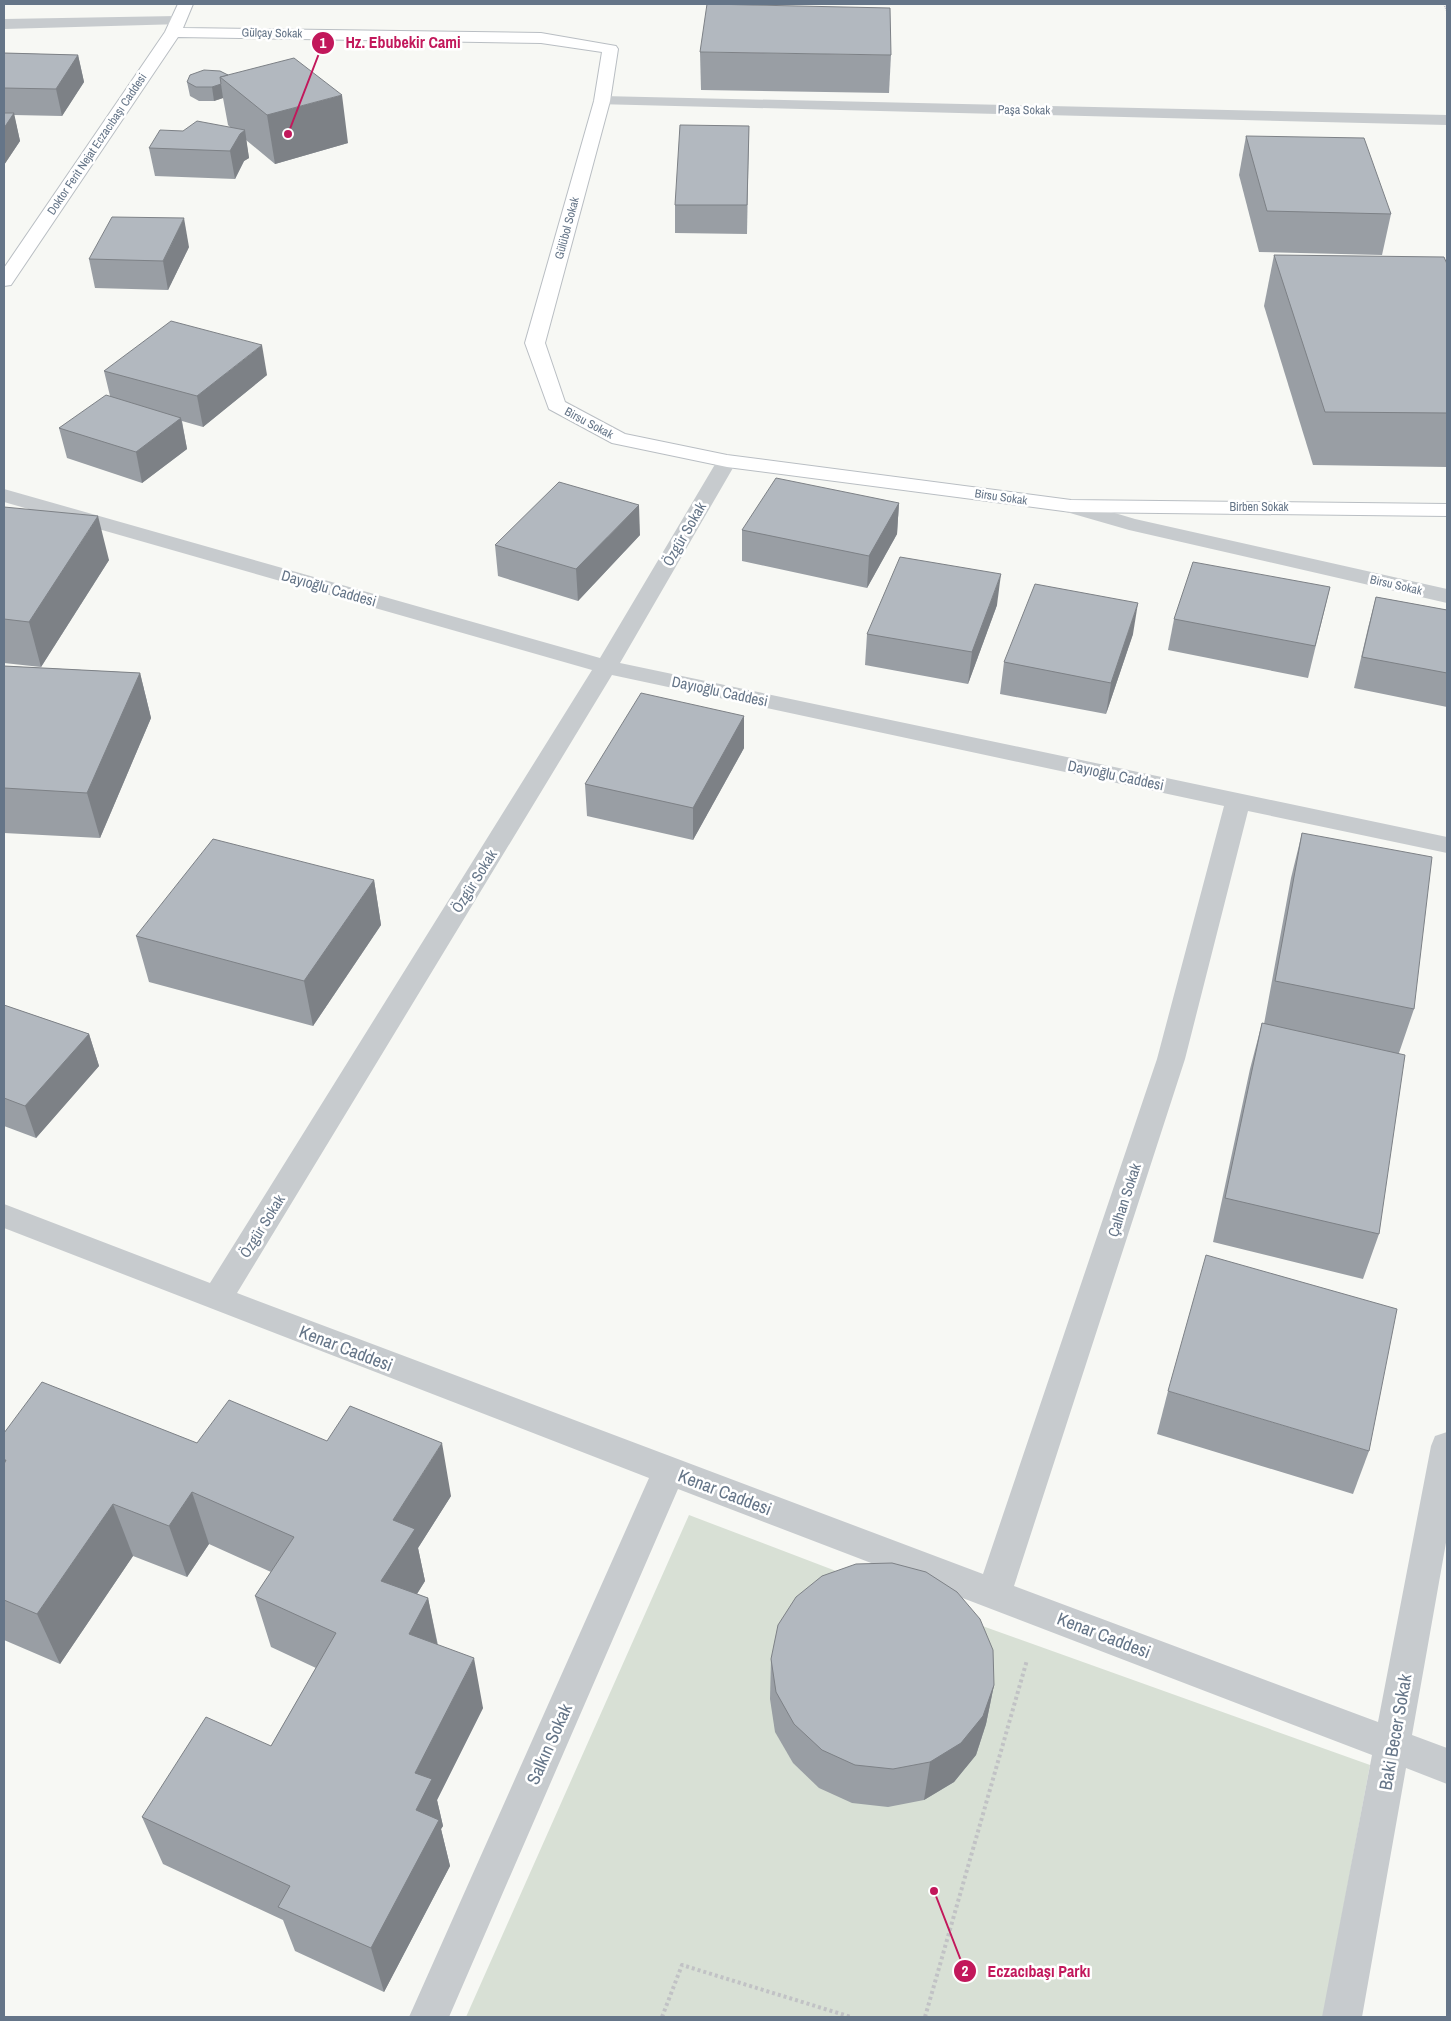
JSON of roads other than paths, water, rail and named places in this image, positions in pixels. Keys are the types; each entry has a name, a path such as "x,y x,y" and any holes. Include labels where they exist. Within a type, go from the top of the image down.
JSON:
{"street":[{"name":"Doktor Ferit Nejat Eczacıbaşı Caddesi","path":"4,280 175,26 185,4"},
{"name":"Gülçay Sokak","path":"4,24 175,26 541,38 610,49"},
{"name":"Gülübol Sokak","path":"556,405 535,343 602,101 610,49"},
{"name":"Paşa Sokak","path":"602,101 1447,120"},
{"name":"Birsu Sokak","path":"556,405 619,439 727,460 1071,506 1129,524 1447,596"},
{"name":"Özgür Sokak","path":"218,1299 606,667 727,460"},
{"name":"Dayıoğlu Caddesi","path":"4,495 606,667 1447,845"},
{"name":"Birben Sokak","path":"1071,506 1447,510"},
{"name":"Çalhan Sokak","path":"994,1594 1171,1059 1238,800"},
{"name":"Kenar Caddesi","path":"4,1216 1447,1766"},
{"name":"Baki Becer Sokak","path":"1342,2017 1447,1446"},
{"name":"Salkın Sokak","path":"428,2017 669,1471"}],"place":[{"name":"Hz. Ebubekir Cami","path":"288,134"},
{"name":"Eczacıbaşı Parkı","path":"934,1891"}]}
